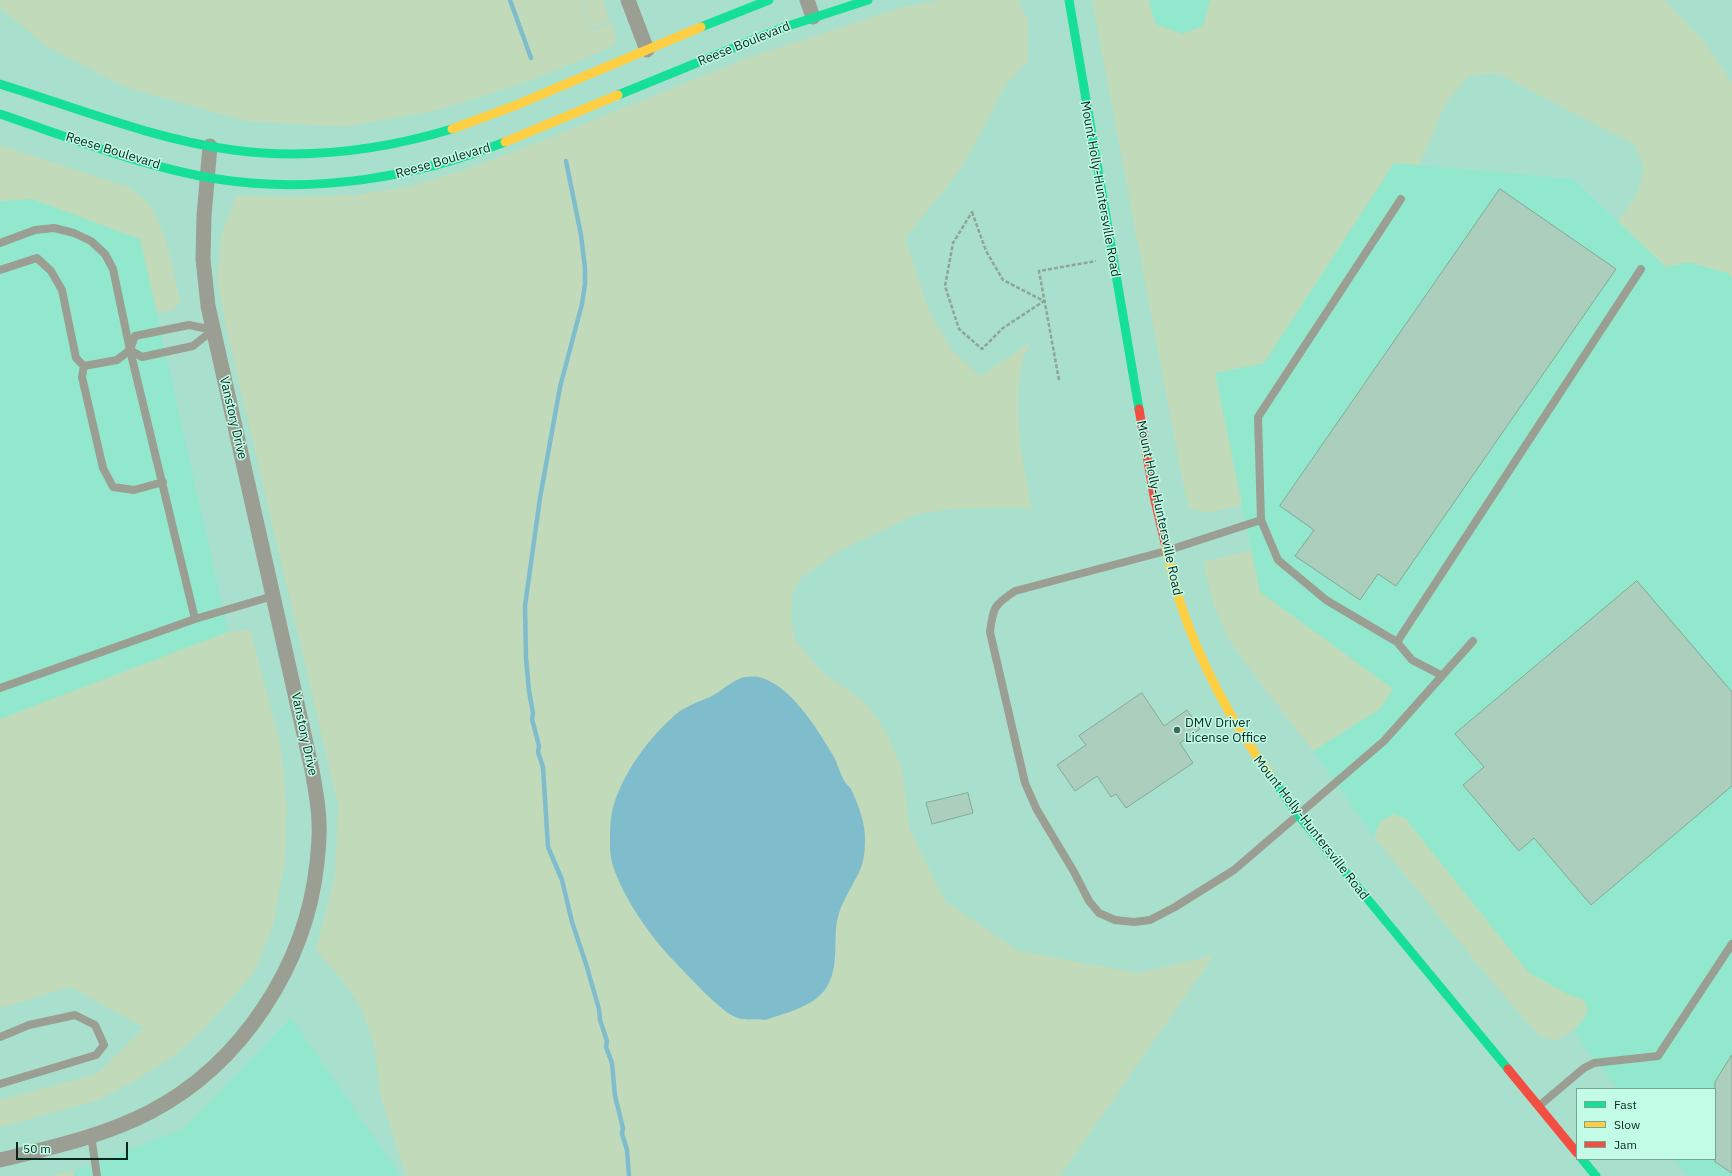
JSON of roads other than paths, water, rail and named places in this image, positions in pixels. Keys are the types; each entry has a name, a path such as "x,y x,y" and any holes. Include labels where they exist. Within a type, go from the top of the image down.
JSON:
{"street":[{"path":"628,0 647,50"},
{"path":"0,84 160,134 210,146 262,152 312,154 364,150 414,140 488,117 769,0"},
{"path":"807,0 813,17"},
{"name":"Reese Boulevard","path":"0,114 138,159 178,171 208,177 259,183 313,184 368,180 420,170 466,157 499,145 763,35 813,17 868,0"},
{"name":"Mount Holly-Huntersville Road","path":"1069,0 1144,446 1166,551 1179,601 1201,660 1216,691 1253,752 1298,816 1576,1152"},
{"path":"0,75 47,98"},
{"path":"0,121 35,126"},
{"name":"Vanstory Drive","path":"0,1160 90,1135 126,1123 174,1098 195,1083 228,1053 247,1031 273,992 295,949 307,914 315,880 319,838 318,802 213,330 205,285 203,259 210,146"},
{"path":"1583,1160 1596,1176"}],"lane":[{"path":"1401,199 1258,418 1261,520 1278,560 1326,600 1397,642 1412,660 1441,676"},
{"path":"0,243 35,230 54,228 74,233 91,240 105,254 113,269 130,350 195,619"},
{"path":"0,270 37,258 51,270 62,290 76,358 84,366"},
{"path":"1397,642 1641,268"},
{"path":"84,366 117,360 130,350 135,336 189,324 213,330"},
{"path":"130,350 142,357 193,346 213,330"},
{"path":"84,366 82,377 103,468 113,487 134,490 163,482"},
{"path":"1261,520 1166,551 1015,591 999,602 992,616 990,632 1025,783 1036,810 1074,872 1089,901 1099,913 1115,920 1134,922 1150,920 1176,907 1234,870 1384,741 1473,640"},
{"path":"0,688 195,619 273,596"},
{"path":"1538,1107 1584,1068 1594,1063 1658,1056 1732,944"},
{"path":"0,1037 29,1025 75,1015 96,1025 104,1045 96,1055 0,1084"},
{"path":"90,1135 97,1176"}],"water":[{"path":"744,677 759,677 782,689 793,699 812,722 834,757 843,779 851,789 861,814 865,834 865,850 862,865 845,899 837,921 834,966 829,983 824,991 812,1002 765,1020 742,1019 731,1015 714,1002 666,952 646,927 628,899 615,871 610,852 610,823 614,804 631,767 647,744 665,724 679,712 692,704 710,697"}],"waterway":[{"path":"510,0 531,58"},
{"path":"566,161 581,235 585,268 585,284 582,304 560,387 540,498 525,606 526,658 533,713 532,719 539,746 538,752 543,767 548,847 562,880 572,922 586,964 599,1009 600,1020 607,1041 606,1047 612,1063 615,1096 623,1128 622,1134 627,1150 629,1176"}],"place":[{"name":"DMV Driver License Office","path":"1177,730"}]}
